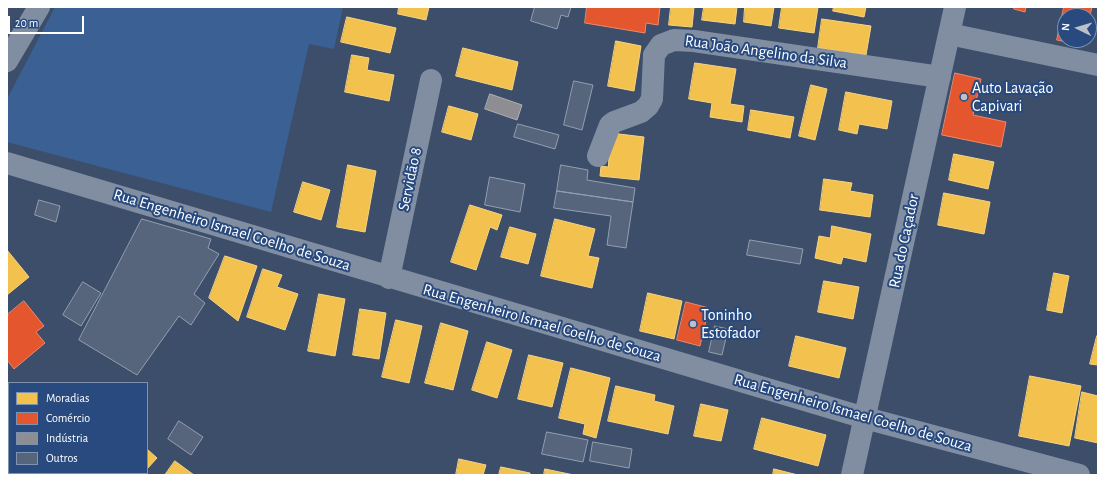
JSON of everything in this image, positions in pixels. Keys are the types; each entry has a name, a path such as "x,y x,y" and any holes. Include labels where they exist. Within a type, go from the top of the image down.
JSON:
{"street":[{"path":"7,61 39,7"},
{"name":"Rua do Caçador","path":"852,475 955,7"},
{"path":"949,34 1098,65"},
{"name":"Rua João Angelino da Silva","path":"598,156 610,125 614,122 641,112 648,106 652,99 654,55 661,45 674,40 694,41 940,77"},
{"name":"Servidão 8","path":"389,278 431,80"},
{"name":"Rua Engenheiro Ismael Coelho de Souza","path":"7,163 389,278 865,418 1079,475"}],"shaded area":[{"path":"55,7 343,7 334,49 309,44 271,212 7,142 7,99"}],"building: Moradias":[{"path":"399,7 429,7 426,20 398,14"},
{"path":"671,7 694,7 692,27 669,25"},
{"path":"704,7 737,7 735,24 702,20"},
{"path":"745,7 774,7 771,26 744,22"},
{"path":"782,7 818,7 814,33 779,28"},
{"path":"834,7 866,7 864,17 833,11"},
{"path":"347,17 396,28 390,53 341,42"},
{"path":"822,19 871,26 866,55 818,48"},
{"path":"616,41 641,46 634,91 608,86"},
{"path":"463,48 518,62 512,90 456,76"},
{"path":"352,55 369,58 367,70 394,75 389,101 345,92"},
{"path":"695,63 736,69 730,104 744,106 742,122 710,117 712,103 689,99"},
{"path":"811,85 827,89 815,140 799,136"},
{"path":"846,92 892,101 887,129 859,124 857,134 839,130"},
{"path":"449,106 478,114 471,140 442,132"},
{"path":"751,110 794,117 790,138 748,130"},
{"path":"611,133 644,137 639,180 600,176 601,166 608,167"},
{"path":"954,154 994,162 988,189 949,180"},
{"path":"348,165 376,171 365,232 337,227"},
{"path":"824,179 852,183 850,191 873,195 870,217 820,210"},
{"path":"303,182 330,190 321,220 294,212"},
{"path":"944,193 990,202 984,234 938,225"},
{"path":"470,205 502,215 497,230 490,227 476,270 451,262"},
{"path":"555,219 595,229 588,256 599,258 592,288 541,276"},
{"path":"832,226 871,234 866,262 843,257 841,264 815,258 819,236 830,238"},
{"path":"510,227 536,234 528,264 501,257"},
{"path":"7,250 29,277 7,295"},
{"path":"225,256 257,266 238,321 209,298"},
{"path":"263,269 282,275 277,287 298,294 285,330 247,317"},
{"path":"1054,273 1069,276 1062,313 1047,310"},
{"path":"824,281 859,287 853,319 818,312"},
{"path":"648,293 682,301 674,339 640,331"},
{"path":"319,294 345,299 335,356 308,351"},
{"path":"360,309 386,313 379,359 353,355"},
{"path":"396,320 422,326 409,383 382,377"},
{"path":"441,323 468,331 453,390 425,383"},
{"path":"796,336 846,348 839,378 789,366"},
{"path":"1097,336 1098,337 1098,365 1090,364"},
{"path":"487,342 512,350 497,398 472,390"},
{"path":"529,355 563,363 552,407 518,399"},
{"path":"571,368 610,378 596,438 583,434 585,424 559,418"},
{"path":"1030,376 1081,386 1069,446 1019,436"},
{"path":"616,386 655,395 654,401 674,406 668,434 608,421"},
{"path":"1082,392 1098,396 1098,443 1075,438"},
{"path":"701,404 728,410 721,441 694,436"},
{"path":"762,418 826,435 818,466 754,449"},
{"path":"148,450 157,458 148,468"},
{"path":"459,459 486,465 483,475 456,475"},
{"path":"175,461 194,475 165,475"},
{"path":"501,467 530,473 530,475 499,475"},
{"path":"545,469 574,475 544,475"},
{"path":"774,469 798,475 773,475"}],"building: Comércio":[{"path":"587,7 660,7 658,25 646,23 645,33 585,23"},
{"path":"1015,7 1026,7 1025,12 1014,9"},
{"path":"1064,7 1092,7 1092,8"},
{"name":"Auto Lavação Capivari","path":"955,73 981,79 973,115 1006,122 1001,147 942,135"},
{"path":"24,301 44,326 36,332 45,343 14,369 7,360 7,315"},
{"name":"Toninho Estofador","path":"686,302 709,308 700,346 677,340"}],"building: Indústria":[{"path":"490,94 522,105 517,120 485,109"}],"building: Outros":[{"path":"535,7 571,7 568,17 561,15 557,29 531,21"},
{"path":"574,81 593,85 582,130 564,125"},
{"path":"518,124 559,135 555,149 514,137"},
{"path":"561,165 588,170 587,180 635,188 633,202 557,191"},
{"path":"490,177 525,184 520,212 485,205"},
{"path":"557,191 633,202 626,248 607,245 611,216 554,208"},
{"path":"39,200 60,206 56,222 35,215"},
{"path":"142,219 211,239 208,248 219,254 194,294 205,303 191,325 179,316 137,375 79,340"},
{"path":"750,240 803,249 800,264 747,255"},
{"path":"83,282 101,293 81,326 63,315"},
{"path":"715,326 728,329 722,355 709,352"},
{"path":"179,421 203,437 191,455 168,439"},
{"path":"547,432 588,440 583,462 542,454"},
{"path":"593,442 632,449 629,468 590,461"}],"place":[{"name":"Auto Lavação Capivari","path":"964,97"},
{"name":"Toninho Estofador","path":"693,324"}]}
